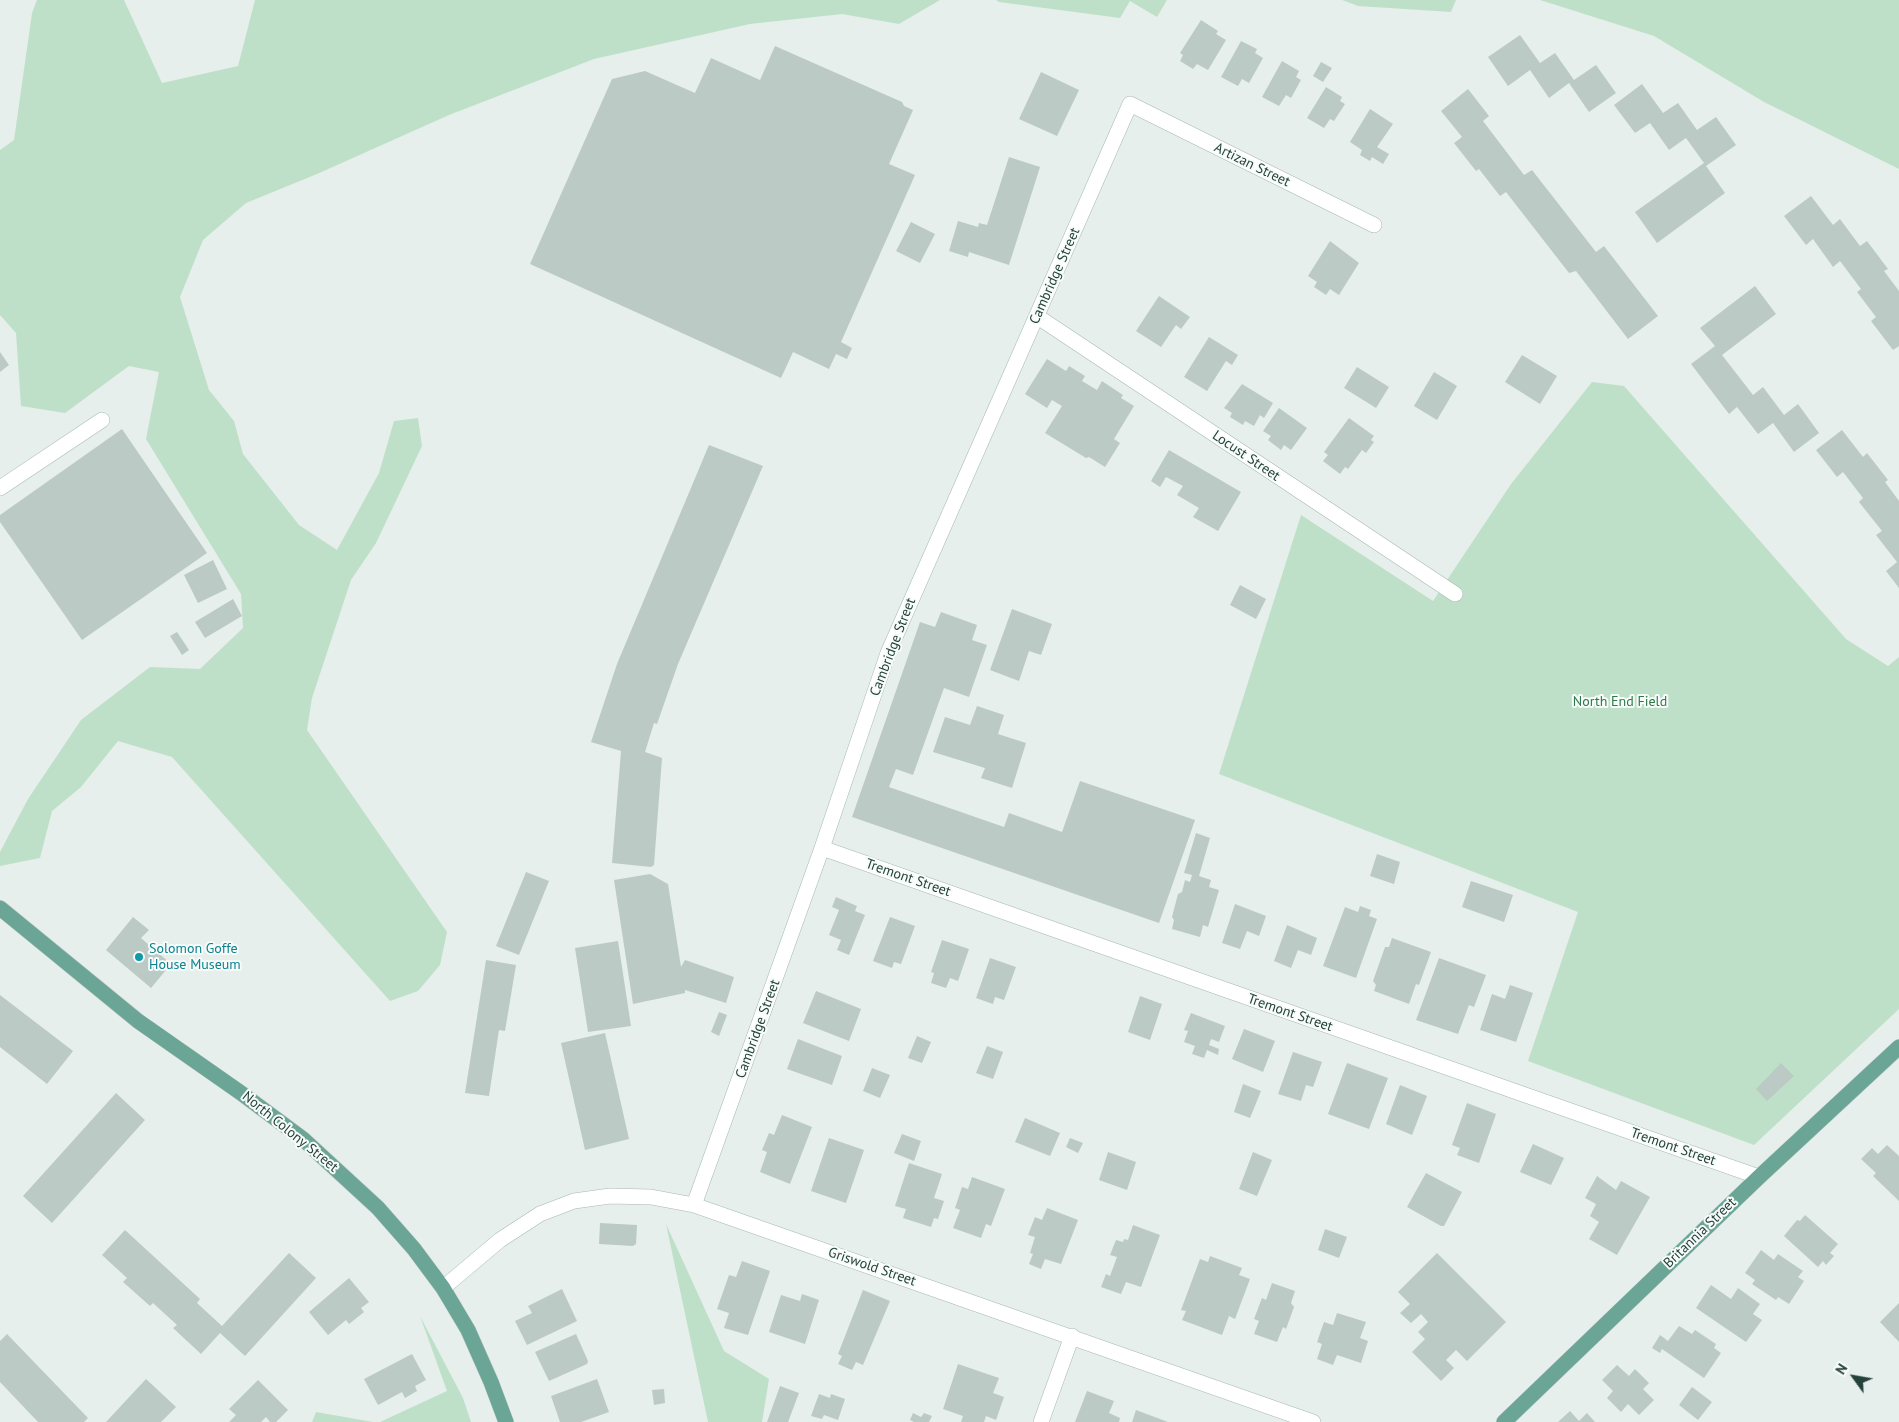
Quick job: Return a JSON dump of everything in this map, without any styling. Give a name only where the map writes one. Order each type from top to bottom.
[{"type":"main road","name":"North Colony Street","points":[[0,908],[138,1021],[303,1139],[378,1208],[414,1249],[443,1288],[468,1330],[506,1422]]},
{"type":"main road","name":"Britannia Street","points":[[1504,1422],[1758,1177],[1899,1047]]},
{"type":"street","name":"Artizan Street","points":[[1130,104],[1374,225]]},
{"type":"street","name":"Cambridge Street","points":[[694,1205],[822,848],[888,653],[921,575],[1038,317],[1130,104]]},
{"type":"street","name":"Locust Street","points":[[1038,317],[1455,594]]},
{"type":"street","points":[[0,488],[102,420]]},
{"type":"street","name":"Tremont Street","points":[[822,848],[1758,1177]]},
{"type":"street","name":"Griswold Street","points":[[443,1288],[500,1240],[540,1214],[574,1201],[610,1196],[651,1197],[694,1205],[1314,1422]]},
{"type":"street","points":[[1041,1422],[1072,1336]]},
{"type":"green space","points":[[37,0],[124,0],[162,83],[238,66],[255,0],[940,0],[899,24],[842,14],[750,24],[594,59],[449,115],[317,174],[246,203],[203,240],[180,297],[209,390],[234,421],[243,454],[299,525],[337,550],[379,473],[394,421],[418,418],[422,446],[376,543],[351,580],[312,698],[307,730],[447,932],[440,965],[418,991],[390,1001],[172,757],[118,741],[81,787],[52,811],[40,858],[0,866],[0,852],[28,799],[81,720],[150,667],[200,669],[243,628],[241,594],[146,439],[159,372],[129,366],[65,413],[21,406],[16,333],[0,315],[0,150],[14,140],[32,13]]},
{"type":"green space","points":[[996,0],[1167,0],[1157,17],[1130,1],[1120,18],[999,2]]},
{"type":"green space","points":[[1342,0],[1456,0],[1451,12],[1358,6]]},
{"type":"green space","points":[[1540,0],[1899,0],[1899,169],[1764,102],[1654,36]]},
{"type":"green space","name":"North End Field","points":[[1592,382],[1624,386],[1846,639],[1888,666],[1899,657],[1899,1009],[1754,1145],[1528,1061],[1578,912],[1219,774],[1301,515],[1433,601],[1511,484]]},
{"type":"green space","points":[[666,1224],[724,1351],[769,1379],[762,1422],[708,1422]]},
{"type":"green space","points":[[420,1316],[463,1398],[471,1422],[380,1422],[447,1391]]},
{"type":"green space","points":[[316,1412],[373,1422],[312,1422]]},
{"type":"building","points":[[1201,20],[1218,31],[1216,34],[1226,40],[1208,70],[1197,64],[1193,69],[1180,61],[1183,55],[1180,53]]},
{"type":"building","points":[[1520,35],[1540,63],[1555,53],[1574,80],[1596,65],[1616,93],[1589,112],[1569,83],[1549,98],[1530,70],[1508,86],[1488,57]]},
{"type":"building","points":[[1241,41],[1257,49],[1255,53],[1263,58],[1249,83],[1242,79],[1238,86],[1221,77]]},
{"type":"building","points":[[775,46],[902,102],[904,106],[913,110],[889,164],[915,175],[841,342],[852,348],[847,359],[836,354],[829,369],[793,352],[781,378],[530,264],[612,79],[645,71],[695,93],[711,58],[760,80]]},
{"type":"building","points":[[1282,61],[1299,71],[1296,77],[1301,80],[1291,98],[1286,95],[1279,106],[1262,97]]},
{"type":"building","points":[[1321,62],[1332,68],[1323,82],[1313,76]]},
{"type":"building","points":[[1041,72],[1079,90],[1057,136],[1019,119]]},
{"type":"building","points":[[1642,84],[1663,113],[1678,103],[1697,130],[1716,117],[1736,145],[1706,166],[1725,193],[1657,243],[1635,212],[1704,163],[1686,138],[1669,150],[1650,123],[1635,133],[1614,105]]},
{"type":"building","points":[[1326,87],[1342,97],[1340,101],[1345,104],[1334,121],[1330,119],[1324,128],[1307,118]]},
{"type":"building","points":[[1468,89],[1489,116],[1483,121],[1524,175],[1532,170],[1596,252],[1604,246],[1658,316],[1628,339],[1576,271],[1569,273],[1506,192],[1500,196],[1479,169],[1476,171],[1454,143],[1462,137],[1441,111]]},
{"type":"building","points":[[1370,109],[1393,124],[1377,147],[1389,154],[1383,164],[1372,157],[1370,161],[1360,155],[1362,150],[1350,142]]},
{"type":"building","points":[[1009,157],[1040,167],[1009,265],[969,252],[968,257],[949,251],[958,221],[978,227],[979,223],[987,225]]},
{"type":"building","points":[[1811,196],[1833,225],[1840,219],[1860,246],[1867,241],[1888,269],[1884,271],[1899,291],[1899,346],[1893,350],[1871,321],[1876,317],[1857,292],[1861,289],[1840,261],[1833,267],[1813,239],[1806,245],[1784,216]]},
{"type":"building","points":[[911,222],[935,234],[920,263],[896,251]]},
{"type":"building","points":[[1330,241],[1359,263],[1339,295],[1330,289],[1326,295],[1314,287],[1317,282],[1308,276]]},
{"type":"building","points":[[1755,286],[1776,314],[1722,355],[1753,395],[1763,387],[1784,415],[1798,404],[1819,433],[1794,452],[1773,423],[1758,434],[1737,407],[1729,414],[1691,364],[1715,346],[1700,328]]},
{"type":"building","points":[[1159,296],[1190,317],[1181,329],[1176,325],[1161,347],[1136,331]]},
{"type":"building","points":[[1209,337],[1238,355],[1232,365],[1226,361],[1207,391],[1184,377]]},
{"type":"building","points":[[0,352],[9,365],[0,372]]},
{"type":"building","points":[[1522,355],[1557,376],[1540,404],[1505,382]]},
{"type":"building","points":[[1047,359],[1066,371],[1069,366],[1085,376],[1082,381],[1097,390],[1102,381],[1123,395],[1121,398],[1134,406],[1114,439],[1120,443],[1105,467],[1089,457],[1086,458],[1045,433],[1062,406],[1052,400],[1047,408],[1025,394]]},
{"type":"building","points":[[1357,367],[1389,387],[1376,408],[1344,388]]},
{"type":"building","points":[[1434,372],[1457,386],[1437,420],[1414,406]]},
{"type":"building","points":[[1242,384],[1273,403],[1264,418],[1260,415],[1254,426],[1245,421],[1243,425],[1230,417],[1232,413],[1224,408]]},
{"type":"building","points":[[1279,408],[1307,428],[1291,450],[1284,445],[1281,450],[1268,440],[1271,436],[1263,431]]},
{"type":"building","points":[[1349,418],[1374,436],[1371,440],[1374,442],[1366,453],[1362,450],[1348,469],[1345,467],[1340,474],[1323,461],[1328,455],[1324,452]]},
{"type":"building","points":[[122,429],[207,553],[82,640],[0,522],[0,515]]},
{"type":"building","points":[[1842,430],[1863,457],[1867,453],[1888,480],[1885,482],[1899,501],[1899,588],[1886,571],[1897,562],[1876,535],[1882,531],[1859,502],[1863,498],[1843,472],[1837,477],[1816,450]]},
{"type":"building","points":[[709,445],[763,466],[678,664],[657,724],[654,723],[645,752],[662,758],[654,865],[651,867],[612,863],[621,751],[591,742],[617,664]]},
{"type":"building","points":[[1169,450],[1241,492],[1218,531],[1193,517],[1199,508],[1177,495],[1183,486],[1166,477],[1160,487],[1151,481]]},
{"type":"building","points":[[213,560],[227,589],[198,603],[184,575]]},
{"type":"building","points":[[1240,585],[1266,599],[1256,619],[1230,605]]},
{"type":"building","points":[[233,599],[242,616],[205,638],[195,622]]},
{"type":"building","points":[[1012,609],[1052,624],[1041,655],[1029,651],[1019,681],[990,670]]},
{"type":"building","points":[[941,612],[977,625],[972,640],[987,645],[969,697],[944,688],[913,775],[896,769],[889,787],[1004,827],[1009,813],[1062,832],[1080,781],[1195,820],[1159,923],[852,817],[920,622],[935,627]]},
{"type":"building","points":[[177,632],[189,650],[182,655],[170,636]]},
{"type":"building","points":[[977,706],[1004,715],[998,734],[1026,743],[1012,788],[981,778],[985,768],[933,752],[945,717],[970,725]]},
{"type":"building","points":[[1196,833],[1210,838],[1199,876],[1211,880],[1209,887],[1219,890],[1208,927],[1203,925],[1200,937],[1172,929],[1174,920],[1172,917],[1178,894],[1182,892],[1185,880],[1190,882],[1192,875],[1184,873]]},
{"type":"building","points":[[1377,854],[1400,862],[1394,884],[1370,876]]},
{"type":"building","points":[[526,872],[549,881],[519,955],[496,946]]},
{"type":"building","points":[[650,874],[668,884],[681,967],[685,960],[734,977],[726,1003],[685,990],[685,993],[633,1004],[614,880]]},
{"type":"building","points":[[1471,881],[1513,895],[1504,922],[1462,907]]},
{"type":"building","points":[[836,897],[857,906],[855,911],[865,915],[849,955],[837,950],[841,940],[829,935],[839,910],[832,907]]},
{"type":"building","points":[[1235,904],[1266,916],[1259,936],[1247,931],[1240,949],[1222,943]]},
{"type":"building","points":[[1360,906],[1371,910],[1369,916],[1377,919],[1356,978],[1323,966],[1345,907],[1358,912]]},
{"type":"building","name":"Solomon Goffe House Museum","points":[[133,917],[149,930],[141,938],[171,964],[151,988],[106,950]]},
{"type":"building","points":[[890,917],[915,926],[901,964],[894,962],[892,968],[873,961]]},
{"type":"building","points":[[1287,925],[1317,938],[1311,955],[1298,950],[1291,968],[1274,961]]},
{"type":"building","points":[[1392,938],[1431,952],[1419,985],[1416,984],[1409,1004],[1374,991],[1376,985],[1373,981],[1385,947],[1389,947]]},
{"type":"building","points":[[942,940],[969,949],[958,981],[950,978],[946,988],[931,983],[934,973],[931,972]]},
{"type":"building","points":[[618,941],[631,1026],[588,1032],[575,948]]},
{"type":"building","points":[[990,958],[1016,967],[1004,1000],[995,997],[993,1004],[976,998]]},
{"type":"building","points":[[1439,958],[1486,975],[1474,1007],[1469,1005],[1458,1034],[1416,1020]]},
{"type":"building","points":[[486,960],[516,965],[505,1031],[499,1030],[489,1096],[465,1093]]},
{"type":"building","points":[[1510,985],[1533,993],[1516,1042],[1480,1030],[1492,994],[1505,999]]},
{"type":"building","points":[[816,991],[861,1009],[849,1041],[803,1023]]},
{"type":"building","points":[[0,995],[73,1051],[47,1084],[0,1047]]},
{"type":"building","points":[[1140,996],[1162,1004],[1150,1040],[1128,1032]]},
{"type":"building","points":[[719,1012],[727,1015],[719,1036],[711,1032]]},
{"type":"building","points":[[1191,1013],[1225,1026],[1219,1042],[1211,1039],[1209,1045],[1219,1049],[1218,1055],[1207,1050],[1204,1058],[1192,1054],[1195,1046],[1184,1042],[1188,1031],[1184,1030]]},
{"type":"building","points":[[1244,1029],[1275,1041],[1263,1072],[1232,1059]]},
{"type":"building","points":[[605,1033],[629,1139],[585,1150],[561,1043]]},
{"type":"building","points":[[917,1036],[931,1042],[922,1063],[908,1058]]},
{"type":"building","points":[[798,1039],[842,1056],[832,1085],[787,1069]]},
{"type":"building","points":[[987,1046],[1003,1052],[993,1079],[976,1073]]},
{"type":"building","points":[[1293,1052],[1322,1062],[1313,1087],[1306,1085],[1301,1101],[1278,1094]]},
{"type":"building","points":[[1347,1063],[1388,1078],[1369,1129],[1328,1114]]},
{"type":"building","points":[[1781,1063],[1794,1076],[1767,1101],[1756,1089]]},
{"type":"building","points":[[872,1068],[890,1075],[880,1098],[863,1091]]},
{"type":"building","points":[[1243,1084],[1261,1091],[1250,1118],[1234,1112]]},
{"type":"building","points":[[1400,1085],[1427,1096],[1412,1135],[1386,1124]]},
{"type":"building","points":[[116,1093],[145,1120],[52,1223],[23,1196]]},
{"type":"building","points":[[1467,1103],[1496,1114],[1479,1163],[1457,1155],[1460,1148],[1452,1145]]},
{"type":"building","points":[[782,1115],[812,1127],[790,1184],[760,1172],[767,1152],[762,1150],[769,1133],[774,1135]]},
{"type":"building","points":[[1025,1118],[1060,1133],[1050,1156],[1015,1142]]},
{"type":"building","points":[[902,1134],[921,1141],[914,1161],[894,1153]]},
{"type":"building","points":[[829,1138],[864,1150],[846,1203],[811,1191]]},
{"type":"building","points":[[1070,1138],[1083,1143],[1078,1153],[1066,1147]]},
{"type":"building","points":[[1533,1144],[1564,1158],[1551,1185],[1520,1172]]},
{"type":"building","points":[[1887,1145],[1899,1156],[1899,1201],[1873,1176],[1876,1173],[1861,1159],[1872,1148],[1878,1154]]},
{"type":"building","points":[[1108,1152],[1136,1162],[1127,1190],[1099,1180]]},
{"type":"building","points":[[1253,1152],[1272,1160],[1257,1196],[1239,1189]]},
{"type":"building","points":[[909,1163],[942,1174],[934,1198],[944,1201],[938,1219],[934,1218],[931,1227],[903,1218],[906,1209],[895,1206]]},
{"type":"building","points":[[1426,1173],[1462,1192],[1444,1226],[1407,1207]]},
{"type":"building","points":[[1597,1176],[1616,1190],[1621,1181],[1650,1197],[1617,1255],[1589,1239],[1599,1222],[1590,1216],[1596,1204],[1585,1198]]},
{"type":"building","points":[[972,1177],[1005,1189],[991,1226],[986,1224],[981,1238],[953,1228],[960,1210],[955,1208],[962,1187],[968,1189]]},
{"type":"building","points":[[1047,1208],[1078,1220],[1061,1264],[1045,1259],[1041,1269],[1029,1264],[1033,1254],[1030,1253],[1035,1237],[1028,1235],[1035,1217],[1042,1220]]},
{"type":"building","points":[[1805,1215],[1838,1244],[1830,1253],[1834,1256],[1826,1265],[1823,1261],[1818,1267],[1784,1236],[1797,1220],[1800,1221]]},
{"type":"building","points":[[600,1223],[637,1225],[636,1244],[633,1246],[599,1244]]},
{"type":"building","points":[[1133,1225],[1160,1235],[1141,1287],[1126,1282],[1121,1294],[1101,1287],[1106,1274],[1110,1276],[1117,1257],[1110,1255],[1116,1240],[1123,1242],[1124,1239],[1128,1240]]},
{"type":"building","points":[[1325,1229],[1347,1237],[1339,1258],[1318,1250]]},
{"type":"building","points":[[125,1230],[200,1299],[197,1303],[222,1326],[289,1253],[316,1278],[245,1356],[220,1333],[201,1354],[173,1328],[177,1325],[153,1303],[150,1306],[123,1282],[127,1278],[102,1255]]},
{"type":"building","points":[[1761,1250],[1774,1260],[1778,1254],[1803,1271],[1798,1277],[1804,1281],[1789,1304],[1778,1297],[1776,1300],[1752,1284],[1755,1280],[1745,1273]]},
{"type":"building","points":[[1437,1253],[1506,1322],[1467,1361],[1456,1350],[1446,1360],[1454,1368],[1441,1381],[1412,1352],[1425,1339],[1418,1332],[1428,1322],[1421,1314],[1411,1323],[1400,1313],[1410,1304],[1398,1292]]},
{"type":"building","points":[[1210,1256],[1242,1268],[1239,1275],[1250,1279],[1235,1319],[1229,1316],[1222,1335],[1182,1320],[1186,1311],[1181,1310],[1200,1259],[1208,1262]]},
{"type":"building","points":[[742,1261],[770,1271],[748,1335],[724,1328],[729,1313],[717,1309],[729,1275],[736,1277]]},
{"type":"building","points":[[349,1278],[369,1302],[361,1308],[364,1312],[349,1324],[346,1320],[328,1335],[309,1312]]},
{"type":"building","points":[[1272,1283],[1295,1291],[1291,1303],[1294,1307],[1286,1329],[1283,1327],[1277,1342],[1254,1334],[1259,1321],[1254,1319],[1262,1298],[1266,1300]]},
{"type":"building","points":[[1711,1285],[1731,1299],[1738,1288],[1760,1304],[1753,1314],[1762,1320],[1746,1342],[1696,1308]]},
{"type":"building","points":[[562,1289],[577,1321],[527,1345],[515,1321],[532,1313],[528,1306]]},
{"type":"building","points":[[863,1290],[890,1301],[863,1365],[856,1362],[852,1370],[838,1364],[842,1356],[838,1354]]},
{"type":"building","points":[[802,1294],[819,1300],[805,1344],[769,1332],[781,1295],[800,1301]]},
{"type":"building","points":[[1899,1303],[1899,1342],[1880,1322]]},
{"type":"building","points":[[1337,1313],[1366,1322],[1360,1338],[1368,1341],[1361,1363],[1337,1355],[1333,1365],[1317,1359],[1322,1344],[1317,1342],[1324,1322],[1333,1325]]},
{"type":"building","points":[[1679,1326],[1692,1334],[1695,1330],[1716,1344],[1714,1348],[1721,1353],[1704,1378],[1662,1349],[1660,1353],[1652,1348],[1660,1335],[1668,1341]]},
{"type":"building","points":[[7,1334],[88,1418],[84,1422],[38,1422],[0,1382],[0,1341]]},
{"type":"building","points":[[576,1334],[588,1361],[587,1364],[549,1381],[535,1352]]},
{"type":"building","points":[[412,1354],[426,1380],[415,1386],[417,1391],[405,1398],[402,1392],[378,1405],[364,1379]]},
{"type":"building","points":[[958,1364],[999,1378],[993,1393],[1004,1397],[996,1420],[986,1416],[984,1422],[961,1422],[963,1416],[943,1409]]},
{"type":"building","points":[[1617,1365],[1629,1376],[1635,1369],[1649,1383],[1643,1389],[1654,1400],[1639,1415],[1628,1404],[1621,1412],[1607,1398],[1613,1391],[1602,1380]]},
{"type":"building","points":[[146,1379],[176,1407],[161,1422],[106,1422]]},
{"type":"building","points":[[597,1379],[609,1412],[581,1422],[560,1422],[551,1396]]},
{"type":"building","points":[[258,1380],[288,1410],[276,1422],[270,1422],[266,1417],[261,1422],[229,1422],[236,1415],[229,1409]]},
{"type":"building","points":[[780,1386],[799,1393],[788,1422],[767,1422]]},
{"type":"building","points":[[1692,1387],[1712,1402],[1698,1420],[1679,1405]]},
{"type":"building","points":[[664,1389],[665,1403],[654,1405],[652,1390]]},
{"type":"building","points":[[1087,1391],[1114,1401],[1109,1413],[1120,1418],[1119,1422],[1075,1422]]},
{"type":"building","points":[[819,1394],[830,1398],[831,1394],[845,1399],[838,1420],[824,1415],[822,1419],[811,1416]]},
{"type":"building","points":[[1136,1410],[1168,1422],[1132,1422]]},
{"type":"building","points":[[1570,1411],[1579,1421],[1587,1413],[1595,1422],[1558,1422]]},
{"type":"building","points":[[913,1413],[921,1417],[924,1413],[932,1416],[929,1422],[914,1422],[910,1420]]},
{"type":"place","name":"Solomon Goffe House Museum","points":[[139,957]]}]
